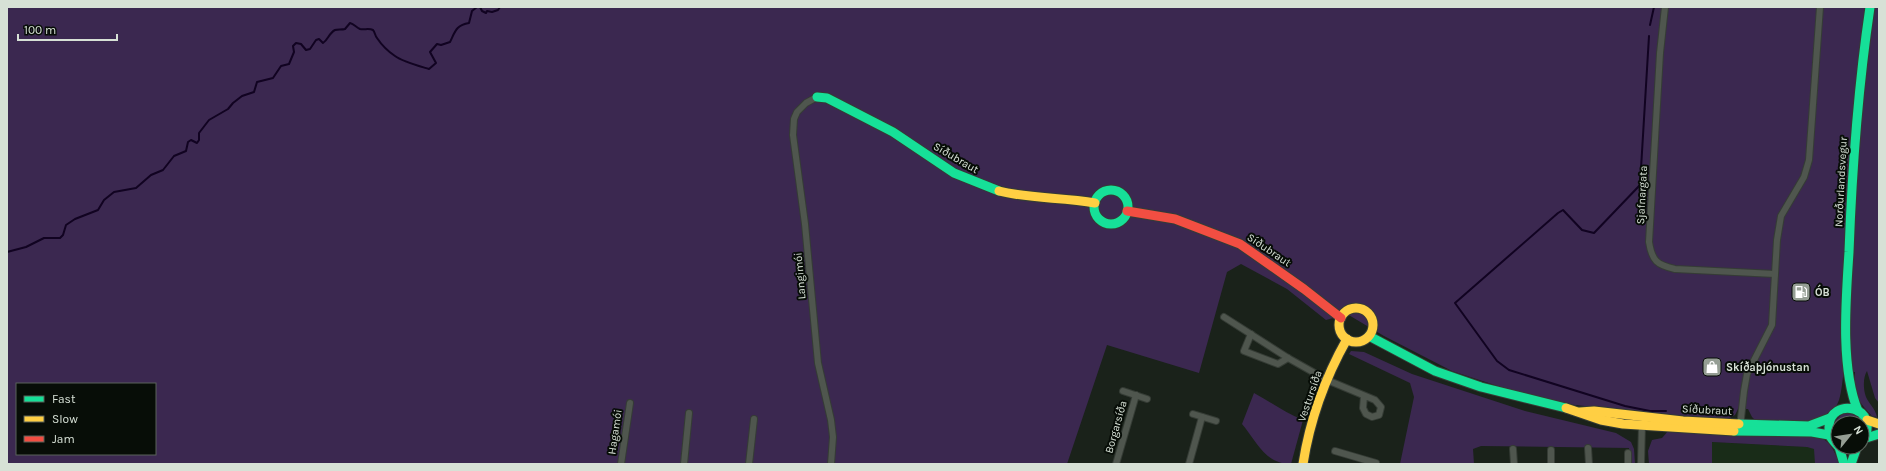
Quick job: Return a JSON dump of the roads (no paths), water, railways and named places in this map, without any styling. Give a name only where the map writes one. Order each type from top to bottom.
[{"type":"main road","name":"Norðurlandsvegur","points":[[1862,415],[1858,410],[1853,398],[1848,360],[1846,291],[1860,74],[1870,7]]},
{"type":"main road","points":[[1842,231],[1850,116],[1853,96],[1860,74]]},
{"type":"main road","name":"Síðubraut","points":[[817,97],[827,98],[853,110],[893,132],[954,173],[994,190],[1014,195],[1073,199],[1095,203]]},
{"type":"main road","points":[[1116,191],[1125,197],[1128,203],[1127,211],[1120,221],[1115,223],[1107,223],[1097,216],[1095,211],[1095,203],[1099,195],[1104,192],[1116,191]]},
{"type":"main road","name":"Síðubraut","points":[[1127,211],[1175,219],[1240,244],[1304,289],[1341,318]]},
{"type":"main road","points":[[1353,309],[1367,312],[1373,326],[1369,336],[1358,342],[1347,339],[1340,331],[1341,318],[1344,314],[1353,309]]},
{"type":"main road","name":"Síðubraut","points":[[1369,336],[1392,349],[1448,376],[1481,387],[1580,412],[1592,418],[1642,427],[1809,426],[1830,418]]},
{"type":"main road","name":"Vestursíða","points":[[1303,464],[1309,437],[1327,380],[1347,339]]},
{"type":"main road","name":"Norðurlandsvegur","points":[[1833,415],[1838,410],[1844,395],[1848,360]]},
{"type":"main road","points":[[1838,410],[1848,408],[1858,410]]},
{"type":"main road","name":"Síðubraut","points":[[1580,412],[1594,411],[1740,427],[1812,432],[1829,435]]},
{"type":"main road","points":[[1829,435],[1828,426],[1830,418]]},
{"type":"street","name":"Sjafnargata","points":[[1665,7],[1660,61],[1649,242],[1650,250],[1654,259],[1660,265],[1675,269],[1775,274]]},
{"type":"street","points":[[1740,427],[1744,391],[1748,374],[1772,325],[1780,216],[1804,177],[1811,151],[1820,7]]},
{"type":"street","name":"Langimói","points":[[817,97],[806,103],[797,112],[794,119],[793,135],[805,224],[818,363],[832,426],[833,437],[831,464]]},
{"type":"street","points":[[1224,317],[1288,358],[1327,380],[1364,396]]},
{"type":"street","points":[[1251,334],[1244,351],[1278,364],[1288,358]]},
{"type":"street","name":"Borgarsíða","points":[[1123,391],[1147,399]]},
{"type":"street","name":"Borgarsíða","points":[[1116,464],[1136,395]]},
{"type":"street","name":"Hagamói","points":[[621,464],[630,403]]},
{"type":"street","points":[[684,464],[689,413]]},
{"type":"street","points":[[1193,414],[1216,421]]},
{"type":"street","points":[[1189,464],[1202,417]]},
{"type":"street","points":[[1641,464],[1643,417]]},
{"type":"street","points":[[749,464],[754,419]]},
{"type":"street","points":[[1588,448],[1589,464]]},
{"type":"street","points":[[1513,449],[1514,464]]},
{"type":"street","points":[[1551,450],[1551,464]]},
{"type":"street","points":[[1335,452],[1358,461],[1376,464]]},
{"type":"street","points":[[1628,453],[1628,464]]},
{"type":"waterway","points":[[7,252],[26,247],[44,238],[60,238],[63,235],[66,225],[75,219],[98,210],[104,200],[114,192],[136,188],[151,175],[163,170],[174,156],[186,151],[188,142],[191,140],[197,143],[199,140],[199,133],[209,120],[228,109],[242,96],[254,92],[257,82],[273,78],[281,66],[289,64],[294,52],[293,46],[296,43],[301,44],[306,50],[310,49],[316,40],[319,39],[323,43],[333,31],[345,29],[350,23],[360,29],[373,30],[376,37],[383,45],[398,58],[411,64],[429,69],[436,63],[430,52],[437,44],[441,45],[450,42],[459,27],[469,23],[472,11],[477,7]]},
{"type":"waterway","points":[[480,7],[482,11],[486,13],[487,11],[492,12],[498,10],[500,7]]},
{"type":"waterway","points":[[1650,25],[1654,7]]},
{"type":"waterway","points":[[1649,36],[1640,185],[1594,233],[1582,230],[1563,210],[1558,213],[1455,303],[1497,361],[1509,370],[1625,406],[1650,411],[1666,411]]},
{"type":"place","name":"ÓB","points":[[1801,292]]},
{"type":"place","name":"Skíðaþjónustan","points":[[1712,367]]}]
